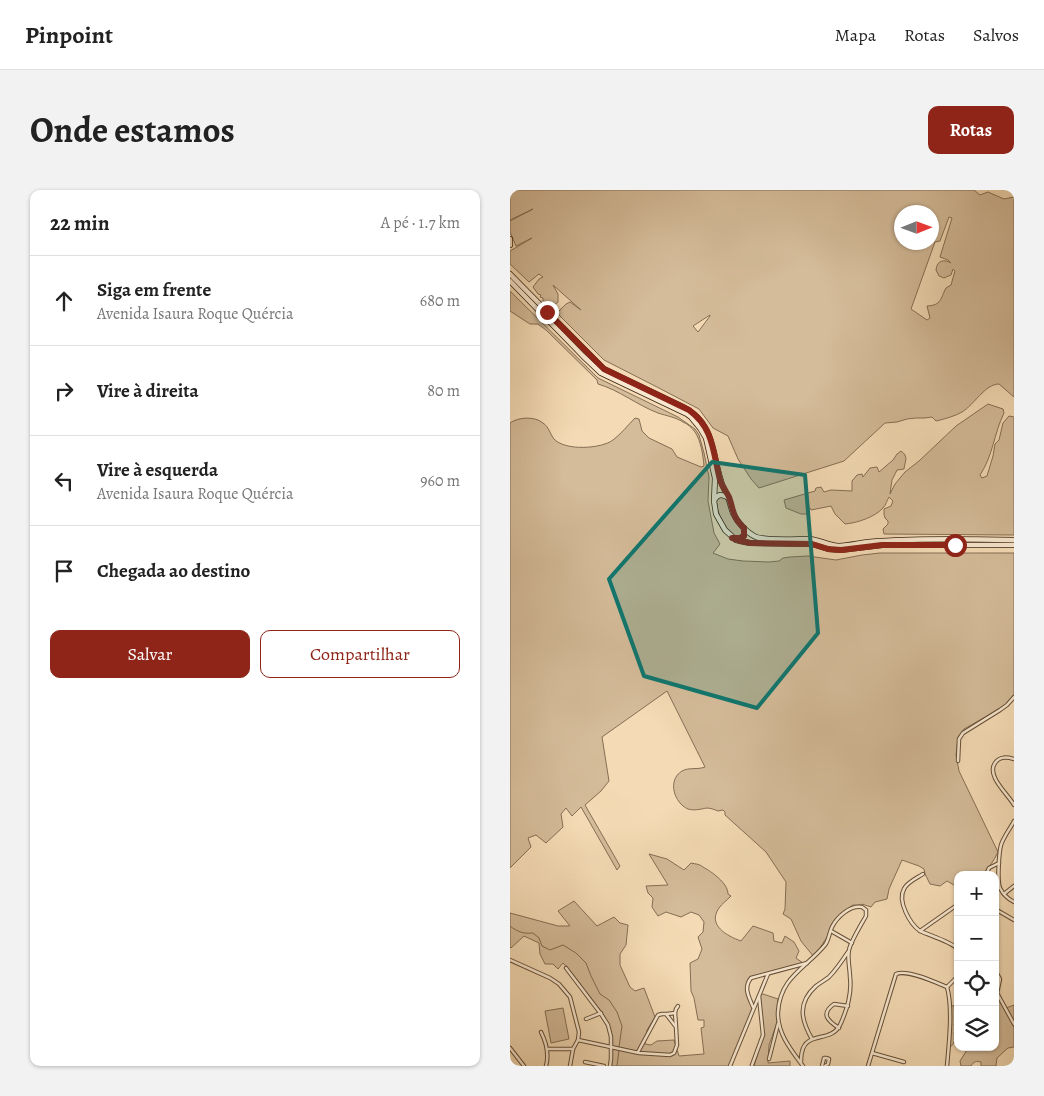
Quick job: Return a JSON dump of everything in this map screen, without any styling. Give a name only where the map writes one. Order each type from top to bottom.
[{"type":"main road","points":[[510,239],[510,245]]},
{"type":"main road","points":[[510,274],[604,369],[696,415],[702,422],[711,440],[720,480],[729,498],[733,514],[736,520],[753,535],[762,538],[813,540],[834,546],[881,541],[1014,540]]},
{"type":"main road","points":[[510,281],[601,373],[672,407],[691,418],[700,428],[706,438],[715,478],[714,501],[716,514],[732,538],[750,543],[812,544],[828,549],[841,550],[882,545],[1014,545]]},
{"type":"main road","points":[[714,501],[718,495],[729,498]]},
{"type":"main road","points":[[732,538],[742,538],[745,534],[744,528]]},
{"type":"street","points":[[958,761],[959,740],[963,733],[1000,710],[1014,697]]},
{"type":"street","points":[[1014,759],[1001,758],[996,762],[992,770],[994,777],[1014,805]]},
{"type":"street","points":[[1014,821],[1002,843],[999,863],[999,885],[1004,894],[1014,902]]},
{"type":"street","points":[[988,871],[989,868],[999,863]]},
{"type":"street","points":[[923,874],[903,890],[905,912],[920,932],[954,946]]},
{"type":"street","points":[[1004,894],[1014,886]]},
{"type":"street","points":[[769,1059],[778,1023],[778,1010],[782,992],[792,976],[826,943],[838,918],[854,907],[862,907],[866,910],[866,913],[848,951],[835,970],[810,992],[804,1001],[803,1021],[812,1039]]},
{"type":"street","points":[[920,932],[954,907]]},
{"type":"street","points":[[999,911],[1014,920]]},
{"type":"street","points":[[831,931],[852,943]]},
{"type":"street","points":[[802,1065],[804,1046],[812,1039],[829,1036],[839,1028],[848,1006],[851,982],[848,951]]},
{"type":"street","points":[[510,960],[550,978],[559,984],[570,997],[579,1032],[570,1066]]},
{"type":"street","points":[[753,1009],[746,988],[751,978],[808,962]]},
{"type":"street","points":[[794,967],[797,972]]},
{"type":"street","points":[[566,968],[608,1025],[611,1037],[610,1066]]},
{"type":"street","points":[[868,1066],[896,974],[902,972],[918,976],[947,987]]},
{"type":"street","points":[[730,1066],[768,974]]},
{"type":"street","points":[[947,987],[954,980]]},
{"type":"street","points":[[947,987],[950,1032],[947,1066]]},
{"type":"street","points":[[999,997],[1014,1024]]},
{"type":"street","points":[[750,1002],[757,1003]]},
{"type":"street","points":[[752,1065],[763,1035],[757,1003]]},
{"type":"street","points":[[839,1028],[828,1020],[827,1011],[834,1004],[848,1006]]},
{"type":"street","points":[[578,1040],[638,1052],[670,1055],[674,1053],[677,1045],[675,1013],[678,1006]]},
{"type":"street","points":[[586,1019],[601,1013]]},
{"type":"street","points":[[638,1052],[658,1015],[675,1013]]},
{"type":"street","points":[[666,1014],[676,1028]]},
{"type":"street","points":[[778,1023],[785,1040],[802,1065]]},
{"type":"street","points":[[776,1030],[781,1030]]},
{"type":"street","points":[[541,1032],[547,1049],[548,1060],[546,1066]]},
{"type":"street","points":[[510,1048],[524,1066]]},
{"type":"street","points":[[547,1049],[573,1049]]},
{"type":"street","points":[[796,1055],[802,1052]]},
{"type":"street","points":[[872,1053],[904,1062]]},
{"type":"street","points":[[585,1062],[604,1066]]},
{"type":"highlighted area","points":[[712,462],[805,475],[818,633],[757,708],[644,676],[609,579]]},
{"type":"shaded area","points":[[510,190],[974,190],[980,195],[988,192],[1004,199],[1014,197],[1014,397],[999,384],[994,385],[984,391],[966,409],[950,417],[936,421],[932,417],[885,423],[844,461],[759,488],[738,459],[728,436],[713,428],[699,409],[604,360],[558,312],[570,302],[581,310],[553,285],[558,294],[558,302],[553,306],[543,301],[543,298],[540,297],[541,295],[533,287],[543,277],[539,274],[529,282],[510,264],[510,251],[532,238],[516,246],[510,232],[510,221],[533,209],[510,220]],"holes":[[[894,205],[939,205],[939,241],[949,217],[952,218],[940,257],[951,263],[941,261],[936,270],[939,276],[944,278],[951,275],[953,269],[955,271],[951,285],[946,288],[940,301],[927,306],[930,318],[927,320],[911,309],[932,250],[894,250]],[[710,316],[698,332],[693,326]]]},
{"type":"shaded area","points":[[510,291],[598,378],[678,417],[695,429],[699,435],[704,453],[709,477],[708,501],[714,533],[720,544],[713,553],[728,559],[769,562],[779,561],[783,558],[808,556],[836,560],[880,553],[1014,553],[1014,695],[1008,703],[964,729],[958,737],[956,755],[959,771],[998,852],[987,871],[954,871],[954,885],[947,881],[940,886],[930,884],[924,869],[902,860],[889,889],[887,899],[875,902],[871,907],[862,904],[853,905],[840,914],[814,957],[801,941],[791,919],[783,914],[785,909],[786,882],[766,852],[725,815],[723,810],[718,811],[707,808],[688,809],[676,797],[674,785],[677,775],[685,770],[705,767],[667,691],[602,737],[609,781],[585,805],[620,866],[617,870],[581,807],[572,816],[566,808],[561,814],[563,827],[546,843],[536,835],[528,838],[531,847],[510,868],[510,423],[522,419],[536,419],[545,425],[559,443],[574,447],[592,447],[613,440],[635,418],[639,419],[642,431],[649,438],[672,449],[677,457],[701,467],[704,466],[699,440],[690,426],[677,419],[650,410],[598,384],[597,380],[546,330],[538,324],[530,324],[510,311]]},
{"type":"shaded area","points":[[988,404],[1003,409],[1004,413],[988,460],[980,475],[982,478],[987,476],[995,444],[999,440],[1003,423],[1009,416],[1014,417],[1014,535],[884,534],[883,529],[888,524],[888,521],[885,518],[884,509],[891,506],[893,501],[889,497],[884,507],[871,517],[845,524],[835,514],[831,506],[811,510],[808,508],[807,514],[801,514],[786,508],[784,500],[815,491],[816,488],[821,487],[824,492],[831,490],[852,491],[852,481],[857,475],[862,474],[863,477],[870,468],[877,467],[879,472],[901,451],[906,457],[904,469],[897,470],[892,480],[890,494],[895,484],[905,472],[956,426]]},
{"type":"shaded area","points":[[720,495],[726,499],[732,515],[743,528],[743,536],[735,536],[724,524],[719,515],[716,499]]},
{"type":"shaded area","points":[[649,854],[667,859],[684,870],[691,863],[699,865],[719,878],[731,896],[719,908],[715,920],[720,929],[725,933],[741,941],[753,926],[773,933],[774,941],[782,943],[785,936],[794,942],[799,951],[796,958],[803,963],[751,979],[747,985],[753,1009],[730,1066],[611,1066],[612,1038],[608,1024],[598,1006],[570,971],[563,963],[558,969],[553,964],[545,964],[540,954],[539,943],[524,936],[510,947],[510,913],[558,926],[570,926],[558,911],[574,901],[597,926],[614,917],[620,923],[628,925],[626,945],[620,954],[620,965],[630,987],[635,991],[644,988],[655,1017],[647,1030],[645,1044],[651,1045],[657,1041],[674,1040],[679,1056],[704,1054],[701,1028],[704,1027],[704,1020],[698,1020],[691,991],[690,963],[698,959],[702,949],[698,937],[703,932],[704,922],[699,915],[691,912],[681,917],[666,912],[658,916],[652,907],[653,898],[648,893],[646,886],[668,885]]},
{"type":"shaded area","points":[[763,994],[778,999],[777,1023],[769,1045],[768,1063],[790,1061],[790,1066],[754,1066],[764,1035],[759,995]]},
{"type":"shaded area","points":[[999,998],[1006,1008],[1014,1005],[1014,1047],[1008,1048],[997,1058],[996,1066],[981,1066],[981,1062],[974,1062],[971,1066],[961,1066],[960,1061],[966,1051],[999,1051]]},
{"type":"shaded area","points":[[950,1005],[954,1006],[954,1041],[953,1045],[949,1048]]},
{"type":"shaded area","points":[[563,1008],[569,1039],[551,1043],[545,1011]]},
{"type":"waterway","points":[[510,926],[521,932],[533,933],[539,938],[542,946],[550,950],[563,945],[576,953],[586,963],[600,994],[609,1000],[617,1012],[622,1026],[619,1047]]},
{"type":"waterway","points":[[617,1066],[619,1050]]},
{"type":"route","points":[[547,312],[604,369],[689,410],[702,422],[711,440],[720,480],[729,498],[733,514],[745,531],[742,538],[732,538],[750,543],[812,544],[834,550],[882,545],[955,545]]}]
